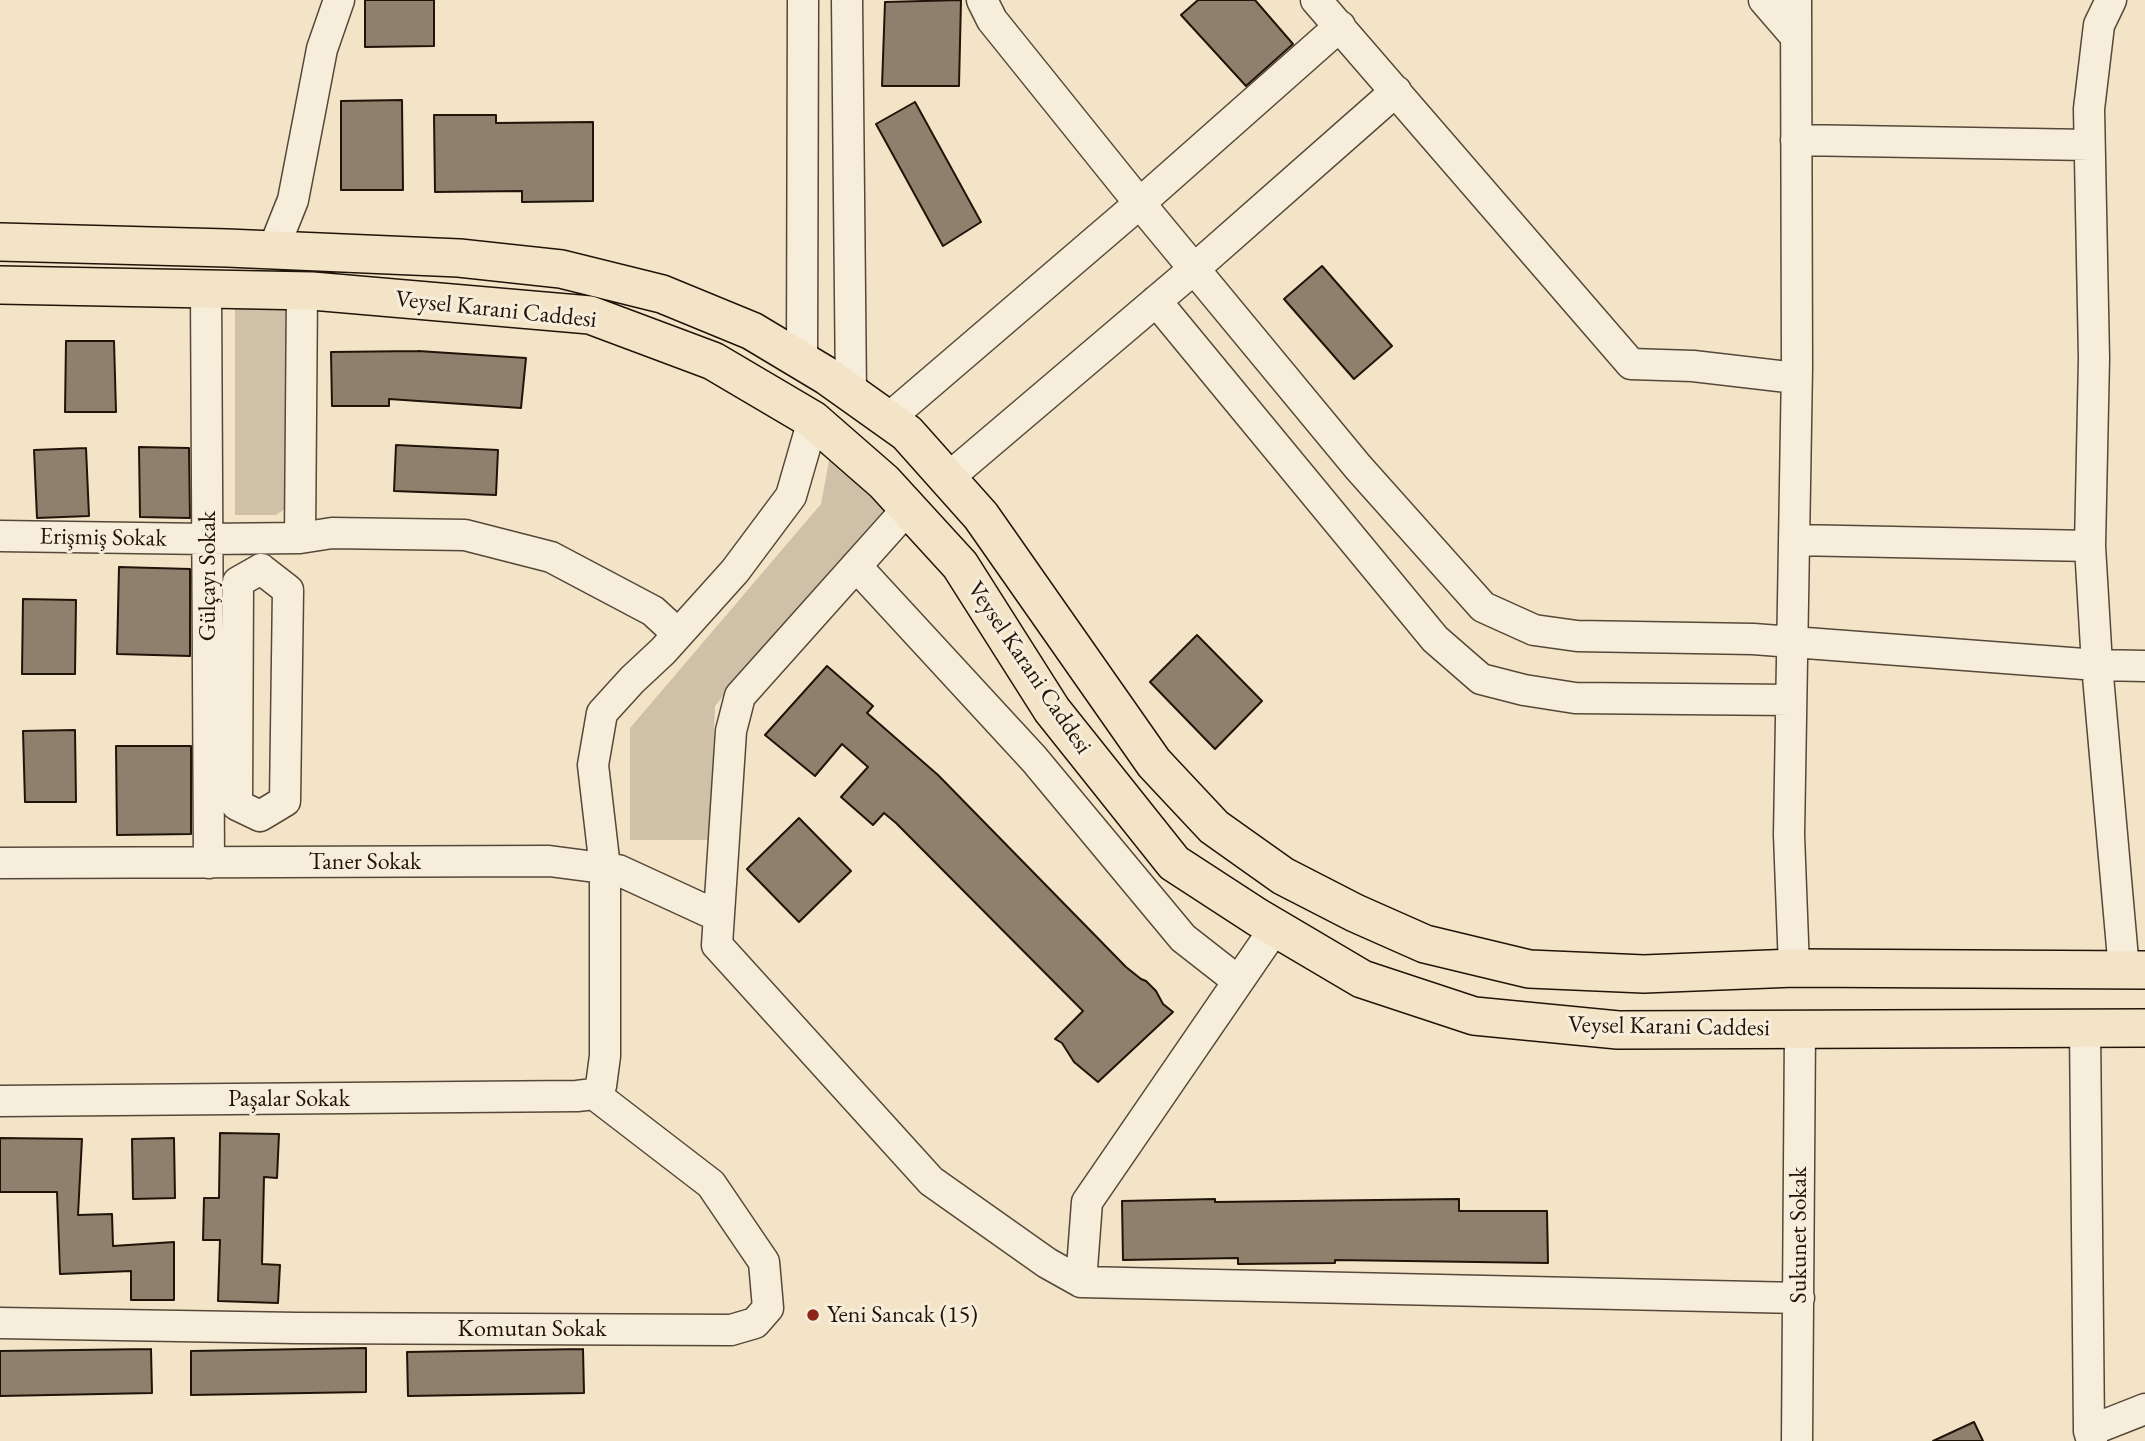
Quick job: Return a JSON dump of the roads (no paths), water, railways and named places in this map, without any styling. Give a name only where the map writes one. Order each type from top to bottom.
[{"type":"main road","name":"Veysel Karani Caddesi","points":[[0,242],[459,258],[561,269],[663,294],[752,331],[850,392],[907,433],[981,516],[1154,763],[1214,827],[1283,876],[1355,913],[1425,944],[1529,969],[1644,974],[1794,968],[2135,970]]},
{"type":"main road","name":"Veysel Karani Caddesi","points":[[0,285],[302,291],[590,315],[713,361],[813,420],[884,482],[908,508],[960,565],[1052,710],[1174,863],[1275,928],[1362,979],[1474,1016],[1618,1030],[2145,1028]]},
{"type":"street","points":[[273,250],[293,200],[322,48],[339,0]]},
{"type":"street","points":[[802,361],[803,0]]},
{"type":"street","points":[[847,0],[850,392]]},
{"type":"street","points":[[982,0],[992,20],[1194,269],[1358,467],[1483,607],[1534,630],[1577,636],[1792,641],[2145,667]]},
{"type":"street","points":[[1317,0],[1631,364],[1693,366],[1796,379]]},
{"type":"street","points":[[1764,0],[1796,37]]},
{"type":"street","points":[[1794,968],[1789,835],[1796,379],[1796,0]]},
{"type":"street","points":[[2111,0],[2099,25],[2089,109],[2094,358],[2090,546],[2097,665],[2135,970]]},
{"type":"street","points":[[888,419],[1140,203],[1340,26]]},
{"type":"street","points":[[948,478],[1194,269],[1396,92]]},
{"type":"street","points":[[1796,140],[2090,145]]},
{"type":"street","name":"Gülçayı Sokak","points":[[206,289],[209,863]]},
{"type":"street","points":[[300,538],[302,291]]},
{"type":"street","points":[[1156,301],[1435,639],[1481,679],[1524,690],[1575,698],[1791,700]]},
{"type":"street","points":[[586,1095],[601,1086],[605,1056],[605,868],[593,765],[602,713],[735,571],[790,496],[813,420]]},
{"type":"street","points":[[908,508],[740,696],[731,731],[717,945],[931,1181],[1047,1263],[1081,1282],[1799,1298]]},
{"type":"street","name":"Erişmiş Sokak","points":[[0,536],[262,539],[300,538],[332,533],[465,535],[551,557],[653,611],[678,634]]},
{"type":"street","points":[[261,569],[262,539]]},
{"type":"street","points":[[1794,540],[2090,546]]},
{"type":"street","points":[[856,566],[1034,759],[1183,938],[1238,981]]},
{"type":"street","points":[[260,816],[237,805],[237,792],[238,582],[261,569]]},
{"type":"street","points":[[260,816],[285,801],[288,590],[261,569]]},
{"type":"street","points":[[259,863],[260,816]]},
{"type":"street","name":"Taner Sokak","points":[[0,863],[549,861],[618,870],[718,916]]},
{"type":"street","points":[[1081,1282],[1087,1202],[1275,928]]},
{"type":"street","points":[[2085,1028],[2091,1436],[2145,1409]]},
{"type":"street","name":"Sukunet Sokak","points":[[1797,1441],[1800,1029]]},
{"type":"street","name":"Paşalar Sokak","points":[[0,1101],[586,1095]]},
{"type":"street","name":"Komutan Sokak","points":[[0,1323],[297,1328],[731,1330],[755,1322],[768,1308],[764,1262],[710,1184],[586,1095]]},
{"type":"place","name":"Yeni Sancak (15)","points":[[813,1315]]}]
